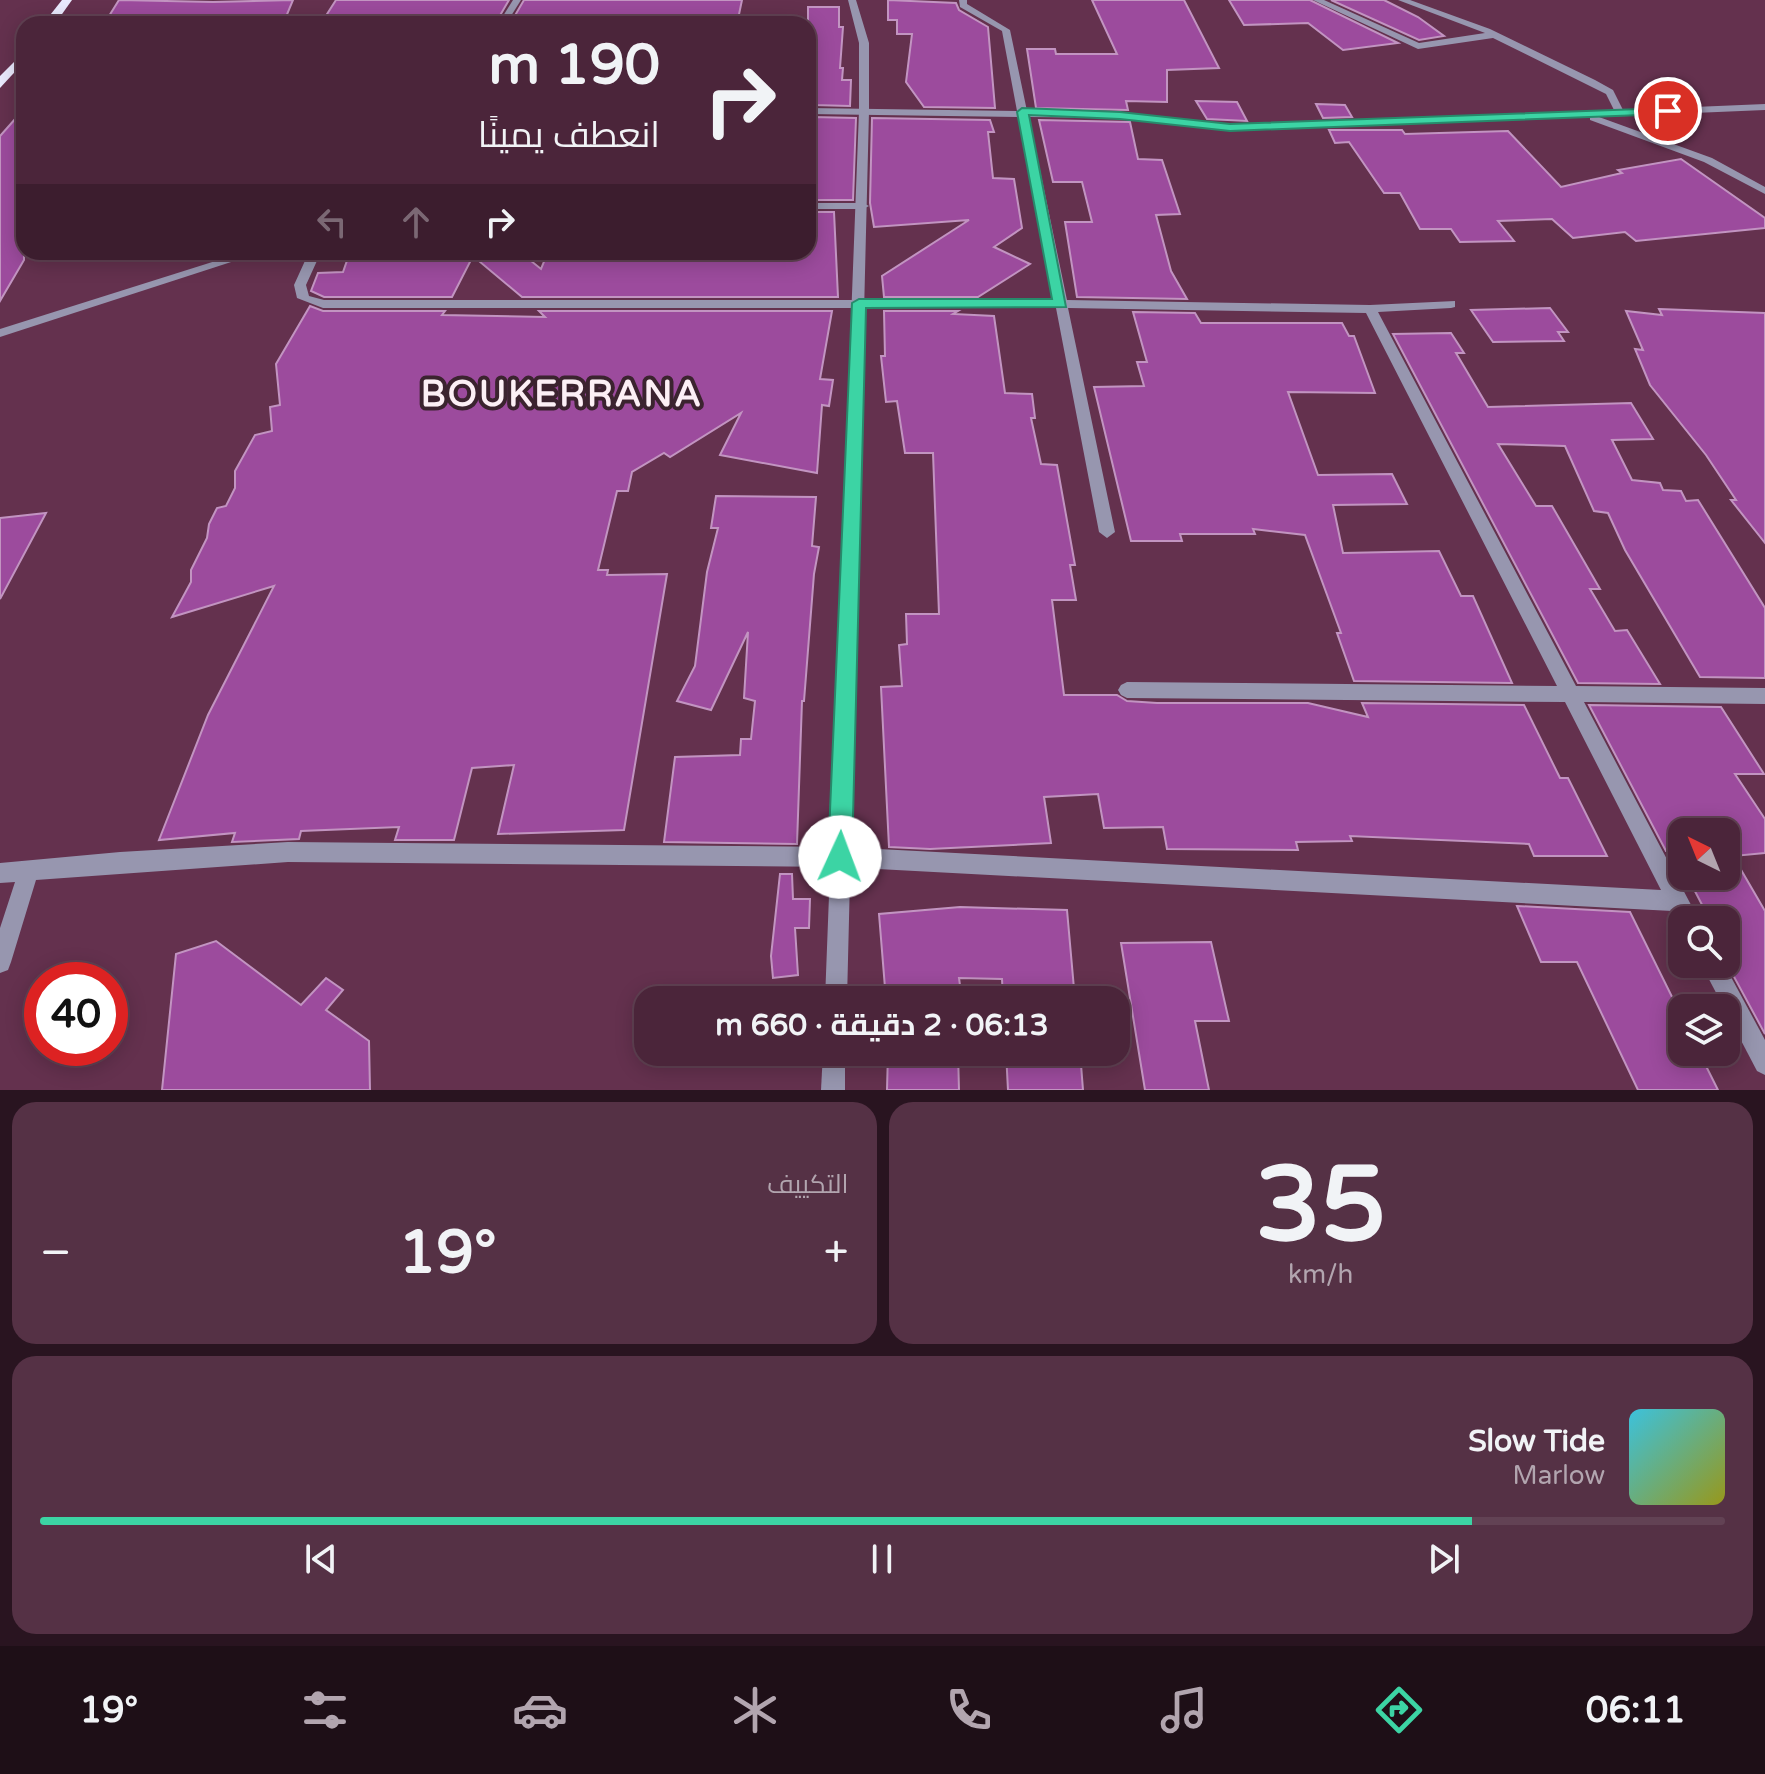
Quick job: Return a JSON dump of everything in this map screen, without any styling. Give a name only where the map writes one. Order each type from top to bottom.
[{"type":"main road","points":[[0,84],[16,65]]},
{"type":"street","points":[[836,986],[863,206],[864,43],[852,0]]},
{"type":"street","points":[[963,0],[963,5],[1006,30],[1107,532]]},
{"type":"street","points":[[1317,0],[1418,46],[1494,34]]},
{"type":"street","points":[[1402,0],[1494,34],[1610,92],[1620,113]]},
{"type":"street","points":[[816,111],[1120,115],[1230,128],[1765,107]]},
{"type":"street","points":[[1585,115],[1708,160],[1765,191]]},
{"type":"street","points":[[816,206],[863,206]]},
{"type":"street","points":[[0,333],[231,260]]},
{"type":"street","points":[[311,260],[300,285],[303,298],[323,304],[859,303],[1370,309],[1451,304]]},
{"type":"street","points":[[1370,309],[1680,906]]},
{"type":"street","points":[[1127,690],[1765,696]]},
{"type":"street","points":[[0,873],[288,852],[840,857],[1668,910]]},
{"type":"street","points":[[0,962],[29,870]]},
{"type":"street","points":[[1719,978],[1765,1063]]},
{"type":"street","points":[[833,1090],[834,1066]]},
{"type":"building","points":[[119,0],[293,0],[286,16],[109,16]]},
{"type":"building","points":[[336,0],[509,0],[500,16],[326,16]]},
{"type":"building","points":[[524,0],[742,0],[739,16],[515,16]]},
{"type":"building","points":[[888,0],[956,3],[959,10],[988,27],[995,108],[924,107],[906,82],[912,34],[897,34],[897,20],[888,20]]},
{"type":"building","points":[[1092,0],[1184,0],[1219,68],[1167,70],[1167,102],[1126,101],[1128,110],[1036,108],[1027,49],[1055,49],[1056,54],[1117,54]]},
{"type":"building","points":[[1229,0],[1310,0],[1398,43],[1343,50],[1308,23],[1244,25]]},
{"type":"building","points":[[1331,0],[1384,0],[1418,17],[1444,36],[1419,40]]},
{"type":"building","points":[[808,7],[839,7],[839,27],[843,27],[840,68],[843,68],[842,80],[851,80],[850,106],[816,105],[816,16],[808,16]]},
{"type":"building","points":[[1196,101],[1237,102],[1247,121],[1207,119]]},
{"type":"building","points":[[1316,104],[1345,105],[1352,117],[1323,118]]},
{"type":"building","points":[[816,117],[856,118],[853,200],[816,200]]},
{"type":"building","points":[[16,118],[16,260],[24,260],[0,301],[0,136]]},
{"type":"building","points":[[872,118],[990,120],[994,132],[988,132],[993,178],[1014,179],[1022,228],[994,247],[1030,264],[978,297],[884,297],[882,276],[969,220],[874,227],[870,203]]},
{"type":"building","points":[[1039,120],[1130,122],[1138,159],[1162,160],[1180,214],[1156,215],[1171,271],[1187,299],[1077,297],[1065,222],[1092,222],[1082,182],[1053,182]]},
{"type":"building","points":[[1329,130],[1402,130],[1405,134],[1508,131],[1561,187],[1622,173],[1618,170],[1681,159],[1765,218],[1765,228],[1636,241],[1625,232],[1573,238],[1552,219],[1498,221],[1514,241],[1460,242],[1451,229],[1420,229],[1400,193],[1384,193],[1349,142],[1335,143]]},
{"type":"building","points":[[816,212],[834,212],[838,297],[522,297],[478,260],[530,260],[541,269],[545,260],[816,260]]},
{"type":"building","points":[[347,260],[471,260],[452,297],[324,297],[311,291],[318,273],[343,272]]},
{"type":"building","points":[[310,306],[323,311],[445,311],[442,315],[545,317],[539,311],[832,311],[820,379],[833,380],[829,406],[822,405],[817,473],[720,455],[741,413],[670,457],[664,453],[632,472],[628,491],[617,491],[598,570],[608,570],[607,575],[667,574],[624,830],[498,834],[514,765],[472,768],[454,840],[395,840],[399,827],[301,831],[299,839],[232,842],[235,833],[159,840],[208,715],[274,586],[172,617],[191,582],[191,570],[207,538],[209,524],[217,508],[226,506],[235,488],[235,471],[255,435],[272,431],[270,407],[280,405],[276,364]]},
{"type":"building","points":[[1550,308],[1568,332],[1558,332],[1564,341],[1493,342],[1471,310]]},
{"type":"building","points":[[1659,309],[1765,313],[1765,543],[1731,500],[1736,500],[1706,455],[1650,385],[1635,349],[1643,350],[1626,311],[1662,315]]},
{"type":"building","points":[[884,311],[958,311],[953,314],[994,316],[1005,393],[1032,394],[1035,418],[1031,418],[1041,464],[1057,465],[1075,565],[1070,565],[1076,600],[1052,600],[1064,695],[1117,695],[1127,701],[1157,703],[1308,703],[1368,717],[1362,703],[1524,705],[1560,778],[1568,778],[1607,856],[1534,856],[1529,844],[1350,836],[1352,841],[1296,842],[1298,850],[1167,849],[1163,827],[1104,828],[1098,794],[1044,797],[1051,843],[930,849],[889,847],[881,687],[902,686],[899,645],[907,644],[906,614],[939,614],[933,453],[905,453],[897,401],[886,402],[881,356],[885,356]]},
{"type":"building","points":[[1133,312],[1195,313],[1201,323],[1342,323],[1349,336],[1354,336],[1375,393],[1288,392],[1318,475],[1392,474],[1407,504],[1333,505],[1343,553],[1439,551],[1461,596],[1473,596],[1512,683],[1354,681],[1337,633],[1341,633],[1305,535],[1253,529],[1255,534],[1180,534],[1182,541],[1131,541],[1094,387],[1144,386],[1137,362],[1147,362]]},
{"type":"building","points":[[1451,333],[1464,353],[1456,353],[1488,407],[1631,403],[1653,439],[1612,440],[1632,480],[1660,483],[1663,490],[1681,491],[1686,501],[1698,500],[1765,608],[1765,678],[1700,677],[1625,550],[1608,513],[1594,511],[1565,446],[1498,444],[1536,506],[1552,506],[1600,589],[1590,589],[1615,631],[1627,630],[1660,684],[1578,683],[1393,334]]},
{"type":"building","points":[[716,496],[816,497],[812,546],[819,547],[802,701],[797,844],[664,842],[675,757],[740,755],[741,739],[751,739],[755,701],[744,698],[748,632],[711,710],[677,701],[695,666],[707,572],[718,528],[711,528]]},
{"type":"building","points":[[46,513],[0,599],[0,518]]},
{"type":"building","points":[[1589,705],[1721,707],[1764,774],[1735,774],[1765,819],[1765,853],[1740,855],[1740,818],[1668,818],[1666,851]]},
{"type":"building","points":[[1740,868],[1765,911],[1765,1034],[1735,978],[1740,978],[1740,906],[1703,906],[1694,890],[1740,890]]},
{"type":"building","points":[[780,874],[792,874],[793,899],[810,899],[809,928],[795,928],[798,975],[773,978],[771,956]]},
{"type":"building","points":[[1517,906],[1630,912],[1671,994],[1668,994],[1668,1066],[1706,1066],[1718,1090],[1638,1090],[1577,962],[1541,962]]},
{"type":"building","points":[[960,907],[1067,910],[1074,986],[1002,986],[1002,979],[959,978],[960,986],[885,986],[879,914]]},
{"type":"building","points":[[216,941],[301,1005],[326,978],[343,990],[326,1010],[369,1041],[370,1090],[162,1090],[176,954]]},
{"type":"building","points":[[1211,942],[1229,1021],[1195,1021],[1209,1090],[1145,1090],[1121,943]]},
{"type":"building","points":[[888,1066],[958,1066],[959,1090],[887,1090]]},
{"type":"building","points":[[1007,1066],[1081,1066],[1083,1090],[1008,1090]]},
{"type":"district","name":"BOUKERRANA","points":[[562,393]]},
{"type":"route","points":[[840,857],[859,303],[1060,304],[1022,112],[1120,115],[1230,128],[1668,111]]}]
